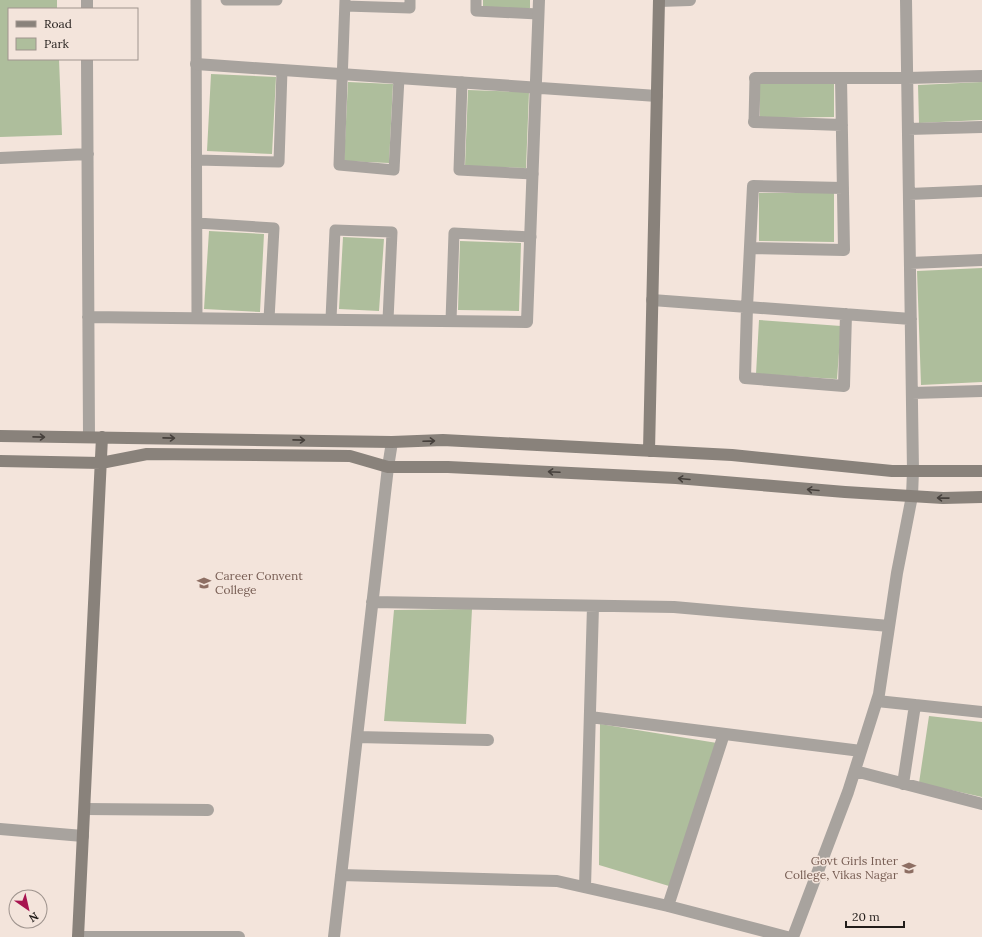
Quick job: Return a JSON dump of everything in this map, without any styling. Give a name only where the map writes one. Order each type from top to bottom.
[{"type":"street","points":[[88,317],[527,322],[539,0]]},
{"type":"street","points":[[649,451],[659,1],[690,0]]},
{"type":"street","points":[[793,937],[855,771],[877,701],[896,573],[912,496],[913,471],[906,0]]},
{"type":"street","points":[[87,60],[89,437]]},
{"type":"street","points":[[196,64],[657,96]]},
{"type":"street","points":[[755,78],[908,78],[982,76]]},
{"type":"street","points":[[750,248],[844,250],[841,78]]},
{"type":"street","points":[[754,122],[842,125]]},
{"type":"street","points":[[908,129],[982,127]]},
{"type":"street","points":[[0,158],[88,154]]},
{"type":"street","points":[[843,188],[753,186],[745,378],[844,386],[846,314]]},
{"type":"street","points":[[909,194],[982,191]]},
{"type":"street","points":[[910,263],[982,260]]},
{"type":"street","points":[[652,300],[911,319]]},
{"type":"street","points":[[912,393],[982,391]]},
{"type":"street","points":[[0,436],[392,442],[443,440],[732,455],[892,471],[982,471]]},
{"type":"street","points":[[102,437],[78,937],[238,937]]},
{"type":"street","points":[[334,937],[372,602],[392,442]]},
{"type":"street","points":[[0,461],[101,463],[147,454],[350,456],[388,467],[456,468],[676,478],[838,492],[912,496],[982,497]]},
{"type":"street","points":[[372,602],[674,607],[889,626]]},
{"type":"street","points":[[585,887],[594,606]]},
{"type":"street","points":[[877,701],[982,712]]},
{"type":"street","points":[[903,784],[915,705]]},
{"type":"street","points":[[590,717],[861,751]]},
{"type":"street","points":[[668,906],[724,734]]},
{"type":"street","points":[[357,737],[488,740]]},
{"type":"street","points":[[855,771],[982,804]]},
{"type":"street","points":[[85,808],[208,810]]},
{"type":"street","points":[[0,829],[83,836]]},
{"type":"street","points":[[341,875],[557,881],[668,906],[787,937]]},
{"type":"lane","points":[[196,0],[197,318]]},
{"type":"lane","points":[[226,0],[278,0]]},
{"type":"lane","points":[[399,78],[394,170],[339,165],[345,3],[410,8],[410,0]]},
{"type":"lane","points":[[476,0],[476,12],[538,14]]},
{"type":"lane","points":[[197,160],[279,162],[282,70]]},
{"type":"lane","points":[[754,122],[755,78]]},
{"type":"lane","points":[[462,82],[458,170],[533,174]]},
{"type":"lane","points":[[197,223],[274,228],[269,319]]},
{"type":"lane","points":[[331,319],[336,230],[392,232],[388,320]]},
{"type":"lane","points":[[451,321],[454,233],[531,237]]},
{"type":"green space","points":[[0,0],[57,0],[57,8],[8,8],[8,60],[59,60],[62,135],[0,137]]},
{"type":"green space","points":[[483,0],[530,0],[530,8],[483,8]]},
{"type":"green space","points":[[211,74],[276,77],[272,154],[207,151]]},
{"type":"green space","points":[[348,82],[393,84],[389,163],[344,161]]},
{"type":"green space","points":[[982,82],[982,120],[919,123],[918,85]]},
{"type":"green space","points":[[760,83],[834,83],[834,117],[760,118]]},
{"type":"green space","points":[[468,90],[529,92],[526,168],[465,166]]},
{"type":"green space","points":[[759,193],[834,193],[834,242],[759,241]]},
{"type":"green space","points":[[209,231],[264,234],[260,312],[204,309]]},
{"type":"green space","points":[[343,237],[384,239],[379,311],[339,309]]},
{"type":"green space","points":[[460,241],[521,243],[519,311],[458,310]]},
{"type":"green space","points":[[982,268],[982,382],[921,385],[917,271]]},
{"type":"green space","points":[[759,320],[841,326],[837,379],[756,374]]},
{"type":"green space","points":[[472,609],[466,724],[384,721],[394,610]]},
{"type":"green space","points":[[929,716],[982,722],[982,797],[919,783]]},
{"type":"green space","points":[[600,724],[717,743],[669,886],[599,865]]},
{"type":"place","name":"Career Convent College","points":[[204,583]]},
{"type":"place","name":"Govt Girls Inter College, Vikas Nagar","points":[[909,868]]}]
